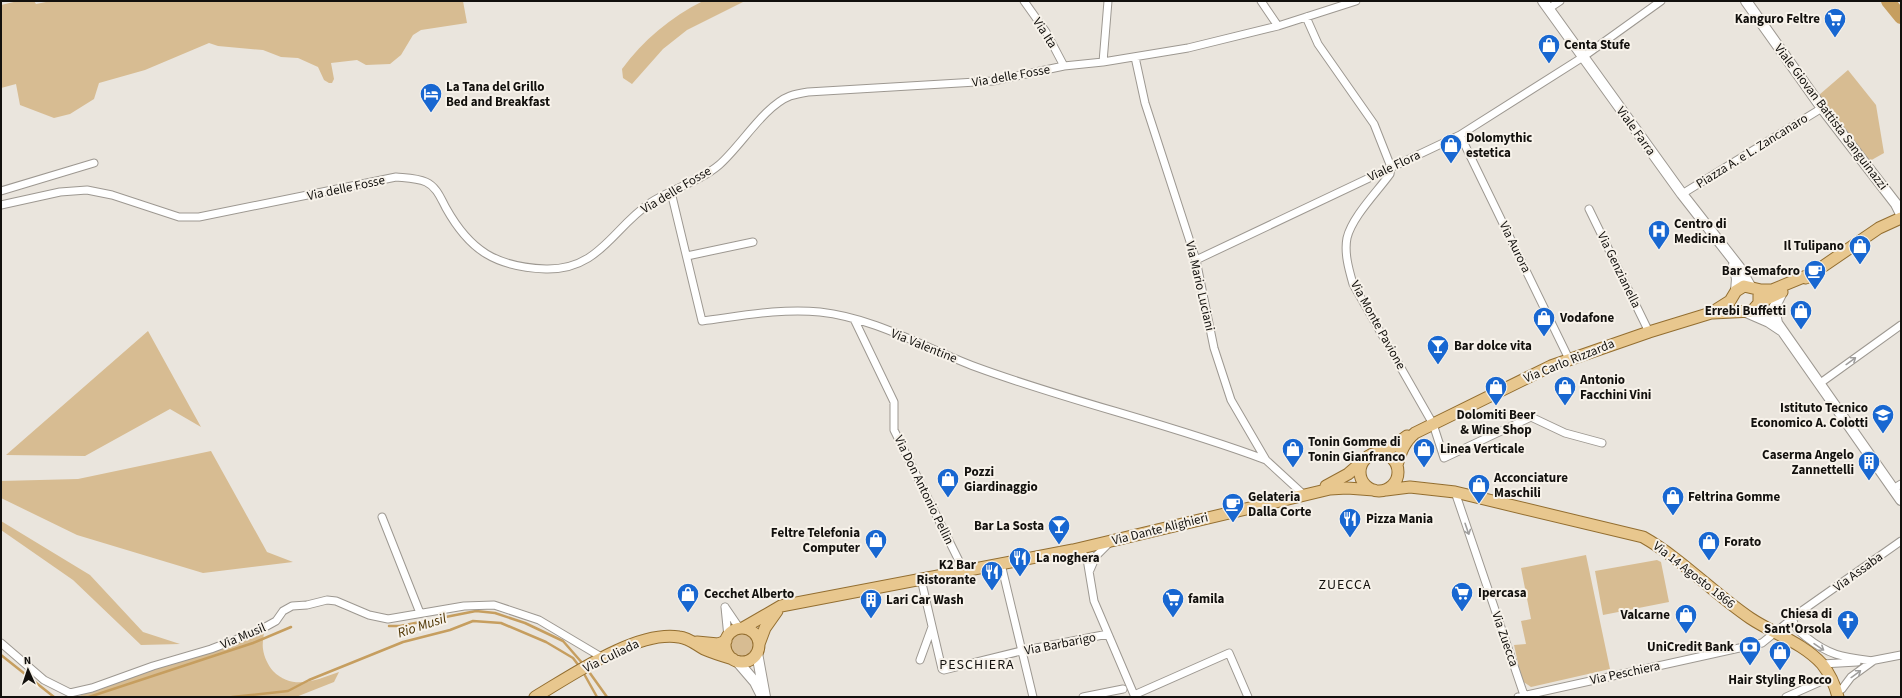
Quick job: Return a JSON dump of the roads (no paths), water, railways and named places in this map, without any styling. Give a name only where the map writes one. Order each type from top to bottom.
[{"type":"main road","name":"Via Carlo Rizzarda","points":[[1711,313],[1744,312],[1755,309],[1759,302],[1799,284],[1879,228],[1901,218]]},
{"type":"main road","name":"Via Carlo Rizzarda","points":[[1380,453],[1392,447],[1409,435],[1551,366],[1649,332],[1711,313],[1730,301],[1735,292],[1744,286],[1761,290],[1772,290],[1812,274]]},
{"type":"main road","points":[[1752,287],[1759,293],[1759,302]]},
{"type":"main road","points":[[1735,292],[1734,303],[1744,312]]},
{"type":"main road","name":"Via Carlo Rizzarda","points":[[1397,467],[1406,443],[1422,429]]},
{"type":"main road","points":[[1380,453],[1392,458],[1397,467],[1395,482],[1386,490],[1374,490],[1364,484],[1360,473],[1363,461],[1368,456],[1380,453]]},
{"type":"main road","name":"Via Dante Alighieri","points":[[1303,494],[1339,480],[1368,456]]},
{"type":"main road","name":"Via 14 Agosto 1866","points":[[1397,467],[1408,482],[1420,488]]},
{"type":"main road","name":"Via Dante Alighieri","points":[[741,629],[781,606],[1073,550],[1303,494],[1338,488],[1374,490]]},
{"type":"main road","name":"Via 14 Agosto 1866","points":[[1386,490],[1420,488],[1455,492],[1643,537],[1665,551],[1751,619],[1811,654],[1822,664],[1841,694]]},
{"type":"main road","points":[[758,648],[754,633],[741,629],[734,631],[727,640],[727,651],[735,660],[746,661],[758,648],[765,628],[781,606]]},
{"type":"main road","name":"Via Culiada","points":[[535,697],[599,660],[637,643],[653,638],[674,636],[709,644],[727,640]]},
{"type":"main road","name":"Via Culiada","points":[[693,641],[712,652],[735,660]]},
{"type":"street","name":"Via Ita","points":[[1024,1],[1046,32],[1064,66]]},
{"type":"street","points":[[1103,62],[1108,1]]},
{"type":"street","points":[[1261,1],[1278,26]]},
{"type":"street","name":"Via delle Fosse","points":[[1,205],[60,192],[87,190],[112,195],[179,218],[199,217],[396,177],[413,178],[427,182],[437,191],[456,225],[469,242],[487,255],[518,266],[547,269],[573,266],[598,252],[633,217],[650,203],[719,165],[775,104],[791,95],[808,92],[993,81],[1064,66],[1103,62],[1188,48],[1278,26],[1356,1]]},
{"type":"street","points":[[1546,5],[1560,1]]},
{"type":"street","name":"Viale Flora","points":[[1196,260],[1460,135],[1583,57],[1652,4],[1661,1]]},
{"type":"street","name":"Viale Giovan Battista Sanguinazzi","points":[[1746,1],[1822,108],[1866,163],[1901,214]]},
{"type":"street","name":"Viale Farra","points":[[1546,5],[1682,194],[1731,260],[1739,267],[1752,287]]},
{"type":"street","points":[[1306,17],[1318,44],[1374,124],[1391,168]]},
{"type":"street","name":"Via Mario Luciani","points":[[1136,57],[1145,103],[1196,260],[1214,348],[1231,400],[1266,460],[1303,494]]},
{"type":"street","name":"Piazza A. e L. Zancanaro","points":[[1682,194],[1822,108]]},
{"type":"street","name":"Via Aurora","points":[[1460,135],[1569,359]]},
{"type":"street","points":[[1,191],[94,163]]},
{"type":"street","name":"Via Monte Pavione","points":[[1391,168],[1390,174],[1351,226],[1347,240],[1347,262],[1353,284],[1433,424]]},
{"type":"street","name":"Via Valentine","points":[[671,192],[702,321],[796,310],[821,312],[854,319],[881,328],[976,367],[1266,460]]},
{"type":"street","name":"Via Genzianella","points":[[1589,208],[1649,332]]},
{"type":"street","points":[[687,256],[753,242]]},
{"type":"street","name":"Viale Farra","points":[[1731,260],[1736,273],[1735,292]]},
{"type":"street","points":[[1780,327],[1774,308],[1782,292]]},
{"type":"street","points":[[1759,302],[1765,313],[1780,327],[1819,384],[1897,486],[1901,500]]},
{"type":"street","points":[[1744,312],[1780,327]]},
{"type":"street","name":"Via Don Antonio Pellin","points":[[854,319],[894,402],[894,430],[964,571]]},
{"type":"street","points":[[1819,384],[1901,325]]},
{"type":"street","points":[[1433,424],[1444,458],[1531,417],[1565,433],[1602,443]]},
{"type":"street","name":"Via Zuecca","points":[[1455,492],[1521,696]]},
{"type":"street","points":[[382,517],[420,613]]},
{"type":"street","points":[[1088,562],[1094,548],[1108,541]]},
{"type":"street","points":[[1089,574],[1096,556],[1108,541]]},
{"type":"street","name":"Via Assaba","points":[[1776,633],[1901,541]]},
{"type":"street","points":[[1073,550],[1083,554],[1088,562],[1094,601],[1135,696],[1229,653],[1248,697]]},
{"type":"street","points":[[1001,564],[1033,697]]},
{"type":"street","points":[[920,660],[932,626],[921,579]]},
{"type":"street","name":"Via Musil","points":[[1,643],[44,680],[70,693],[92,688],[153,666],[205,651],[258,631],[276,621],[283,611],[292,606],[307,605],[327,600],[336,601],[369,615],[388,618],[464,606],[494,605],[539,620],[599,660]]},
{"type":"street","points":[[727,640],[725,607],[741,629]]},
{"type":"street","points":[[1793,620],[1797,629],[1828,652],[1873,661]]},
{"type":"street","name":"Via Barbarigo","points":[[932,626],[942,669],[944,670],[1021,651],[1108,634]]},
{"type":"street","name":"Via Peschiera","points":[[1521,696],[1762,643],[1776,633]]},
{"type":"street","points":[[758,648],[764,697]]},
{"type":"street","points":[[1822,664],[1873,661],[1901,655]]},
{"type":"street","points":[[735,660],[755,682],[764,697]]},
{"type":"street","points":[[1841,694],[1851,677],[1873,661]]},
{"type":"street","points":[[1786,697],[1831,677]]},
{"type":"street","points":[[1083,697],[1123,689]]},
{"type":"waterway","points":[[1888,1],[1901,17]]},
{"type":"waterway","points":[[389,626],[400,626],[476,611],[495,613],[525,623],[563,641],[584,665]]},
{"type":"waterway","name":"Rio Musil","points":[[232,697],[288,691],[309,680],[403,642],[450,630],[473,621],[501,623],[546,642],[573,658],[579,666]]},
{"type":"waterway","points":[[89,697],[253,643],[291,627]]},
{"type":"waterway","name":"Rio Musil","points":[[1,655],[54,697]]},
{"type":"waterway","points":[[587,669],[607,697]]},
{"type":"waterway","name":"Rio Musil","points":[[583,672],[597,697]]},
{"type":"place","name":"Kanguro Feltre","points":[[1835,38]]},
{"type":"place","name":"Centa Stufe","points":[[1549,64]]},
{"type":"place","name":"La Tana del Grillo Bed and Breakfast","points":[[431,114]]},
{"type":"place","name":"Dolomythic estetica","points":[[1451,164]]},
{"type":"place","name":"Centro di Medicina","points":[[1659,250]]},
{"type":"place","name":"Il Tulipano","points":[[1860,266]]},
{"type":"place","name":"Bar Semaforo","points":[[1815,290]]},
{"type":"place","name":"Errebi Buffetti","points":[[1801,330]]},
{"type":"place","name":"Vodafone","points":[[1544,338]]},
{"type":"place","name":"Bar dolce vita","points":[[1438,366]]},
{"type":"place","name":"Dolomiti Beer & Wine Shop","points":[[1496,406]]},
{"type":"place","name":"Antonio Facchini Vini","points":[[1565,406]]},
{"type":"place","name":"Istituto Tecnico Economico A. Colotti","points":[[1883,434]]},
{"type":"place","name":"Tonin Gomme di Tonin Gianfranco","points":[[1293,468]]},
{"type":"place","name":"Linea Verticale","points":[[1424,468]]},
{"type":"place","name":"Caserma Angelo Zannettelli","points":[[1869,482]]},
{"type":"place","name":"Pozzi Giardinaggio","points":[[948,498]]},
{"type":"place","name":"Acconciature Maschili","points":[[1479,504]]},
{"type":"place","name":"Feltrina Gomme","points":[[1673,516]]},
{"type":"place","name":"Gelateria Dalla Corte","points":[[1233,524]]},
{"type":"place","name":"Pizza Mania","points":[[1350,538]]},
{"type":"place","name":"Bar La Sosta","points":[[1059,546]]},
{"type":"place","name":"Feltre Telefonia Computer","points":[[876,560]]},
{"type":"place","name":"Forato","points":[[1709,562]]},
{"type":"place","name":"La noghera","points":[[1020,578]]},
{"type":"place","name":"K2 Bar Ristorante","points":[[992,592]]},
{"type":"place","name":"Ipercasa","points":[[1462,612]]},
{"type":"place","name":"Cecchet Alberto","points":[[688,614]]},
{"type":"place","name":"famila","points":[[1173,618]]},
{"type":"place","name":"Lari Car Wash","points":[[871,620]]},
{"type":"place","name":"Valcarne","points":[[1686,634]]},
{"type":"place","name":"Chiesa di Sant'Orsola","points":[[1848,640]]},
{"type":"place","name":"UniCredit Bank","points":[[1750,666]]},
{"type":"place","name":"Hair Styling Rocco","points":[[1780,672]]},
{"type":"district","name":"ZUECCA","points":[[1345,585]]},
{"type":"district","name":"PESCHIERA","points":[[977,665]]}]
